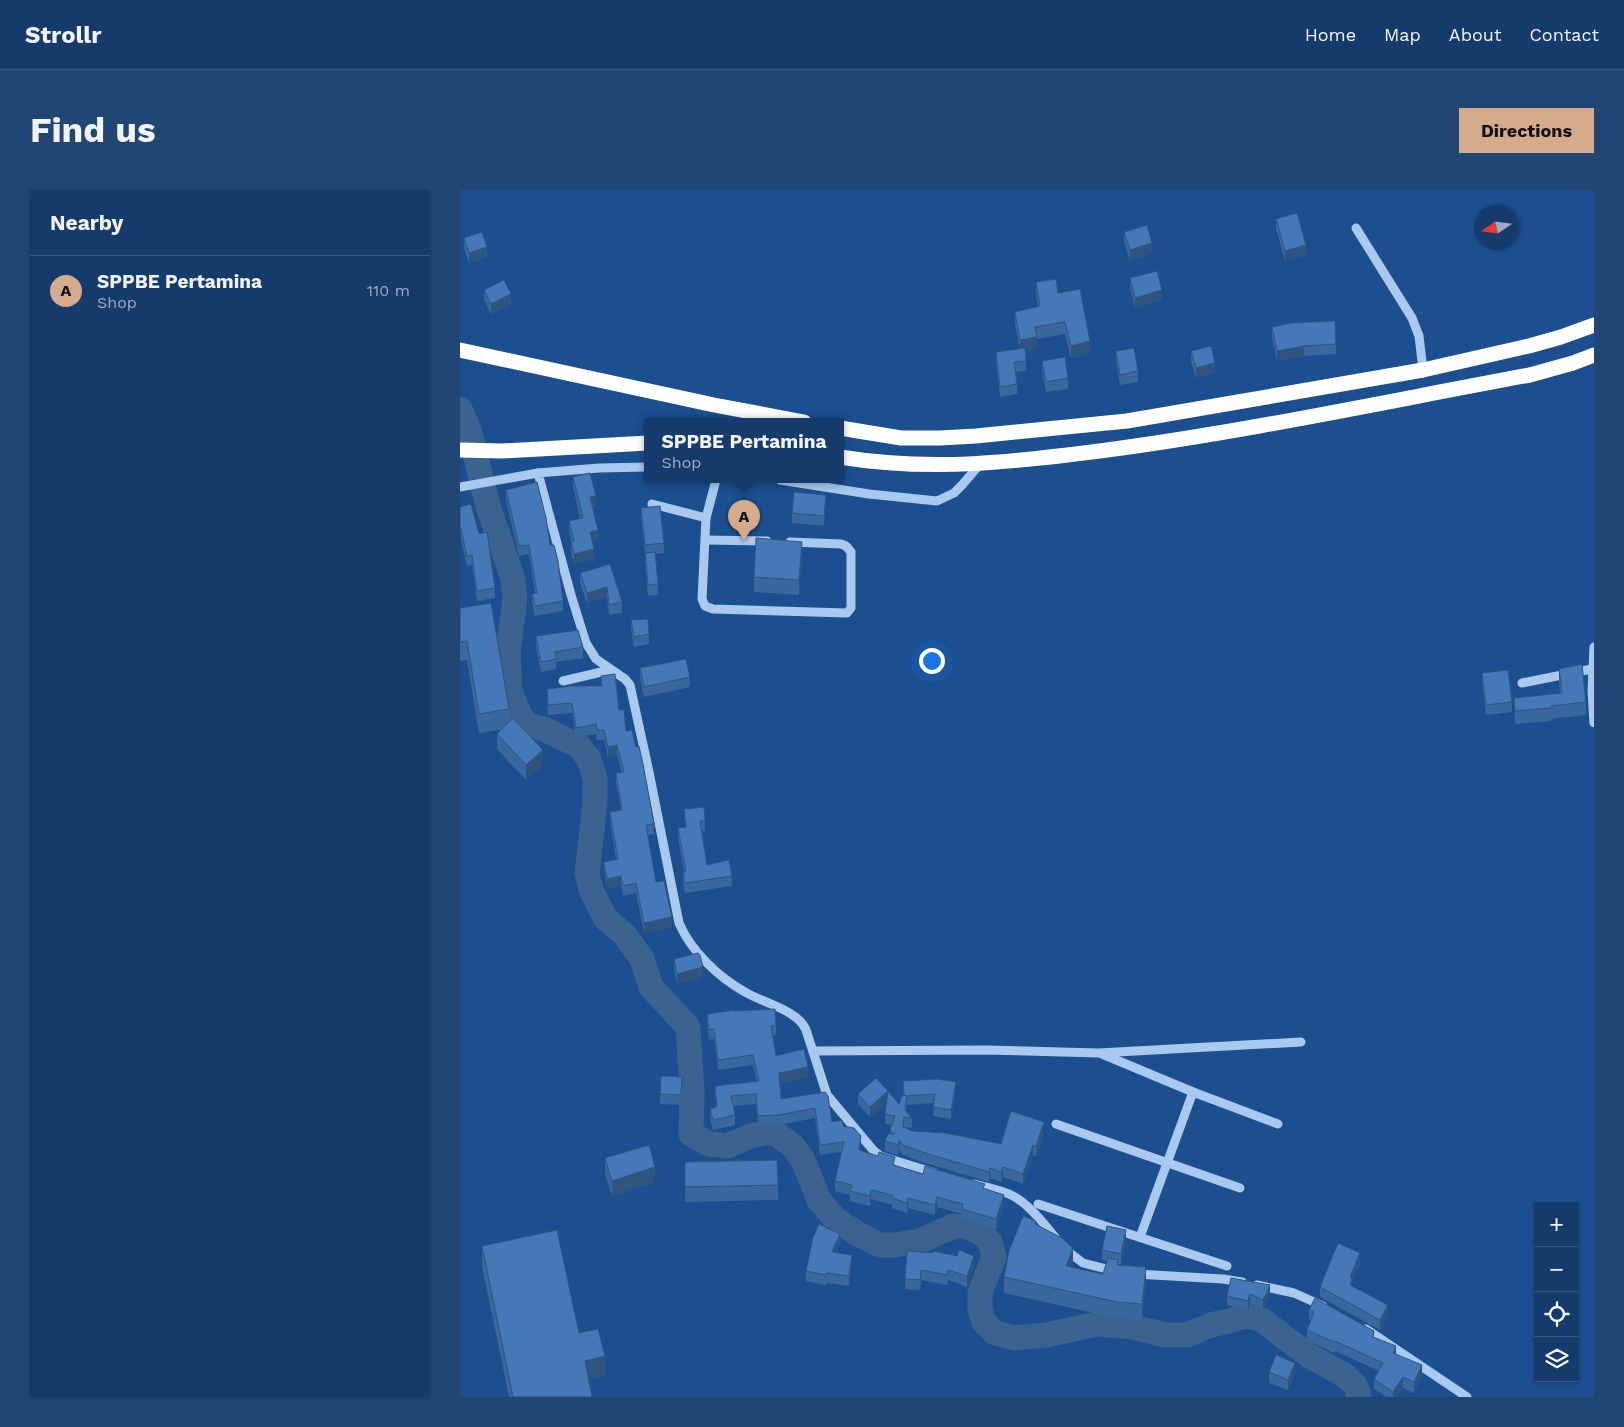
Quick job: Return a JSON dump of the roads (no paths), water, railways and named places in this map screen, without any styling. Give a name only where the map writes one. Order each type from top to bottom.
[{"type":"highway","points":[[844,429],[901,438],[940,438],[1127,420],[1423,370],[1529,346],[1594,325]]},
{"type":"highway","points":[[460,350],[783,418]]},
{"type":"highway","points":[[844,457],[905,465],[980,464],[1027,460],[1171,441],[1530,375],[1594,355]]},
{"type":"highway","points":[[460,450],[502,451],[644,443]]},
{"type":"street","points":[[1356,228],[1412,318],[1419,336],[1423,370]]},
{"type":"street","points":[[799,483],[869,494],[936,501],[954,493],[980,464]]},
{"type":"street","points":[[460,488],[538,473],[599,468],[644,467]]},
{"type":"street","points":[[538,473],[570,595],[586,643],[596,659],[625,679],[630,685],[679,923],[686,938],[703,959],[739,988],[799,1019],[805,1026],[826,1095],[872,1150],[880,1156],[945,1176]]},
{"type":"street","points":[[706,540],[841,544],[849,548],[851,552],[851,608],[847,612],[713,609],[705,606],[702,599],[706,518],[715,483]]},
{"type":"street","points":[[652,504],[706,518]]},
{"type":"street","points":[[1594,647],[1592,669],[1592,713],[1594,722]]},
{"type":"street","points":[[1522,683],[1592,669]]},
{"type":"street","points":[[562,681],[610,670]]},
{"type":"street","points":[[813,1051],[986,1050],[1099,1053],[1301,1042]]},
{"type":"street","points":[[1099,1053],[1193,1092],[1278,1124]]},
{"type":"street","points":[[1140,1237],[1193,1092]]},
{"type":"street","points":[[1056,1124],[1240,1188]]},
{"type":"street","points":[[963,1181],[1008,1194],[1017,1199],[1031,1210],[1077,1260],[1093,1266],[1125,1272],[1223,1279],[1270,1287],[1318,1303],[1335,1312]]},
{"type":"street","points":[[1038,1204],[1227,1266]]},
{"type":"street","points":[[1360,1326],[1467,1397]]},
{"type":"waterway","points":[[460,409],[469,430],[488,506],[513,579],[515,598],[508,653],[510,690],[525,724],[544,729],[579,746],[589,759],[595,779],[595,803],[587,874],[592,892],[606,919],[624,934],[642,959],[651,987],[688,1027],[692,1090],[691,1134],[709,1144],[727,1146],[750,1136],[775,1133],[793,1146],[803,1160],[819,1200],[835,1219],[880,1245],[920,1241],[953,1226],[966,1226],[981,1233],[990,1242],[994,1257],[980,1292],[980,1310],[984,1322],[995,1333],[1014,1338],[1046,1335],[1097,1324],[1133,1327],[1166,1335],[1187,1335],[1244,1315],[1262,1320],[1308,1355],[1344,1375],[1356,1386],[1359,1397]]},
{"type":"place","name":"SPPBE Pertamina","points":[[744,541]]}]
